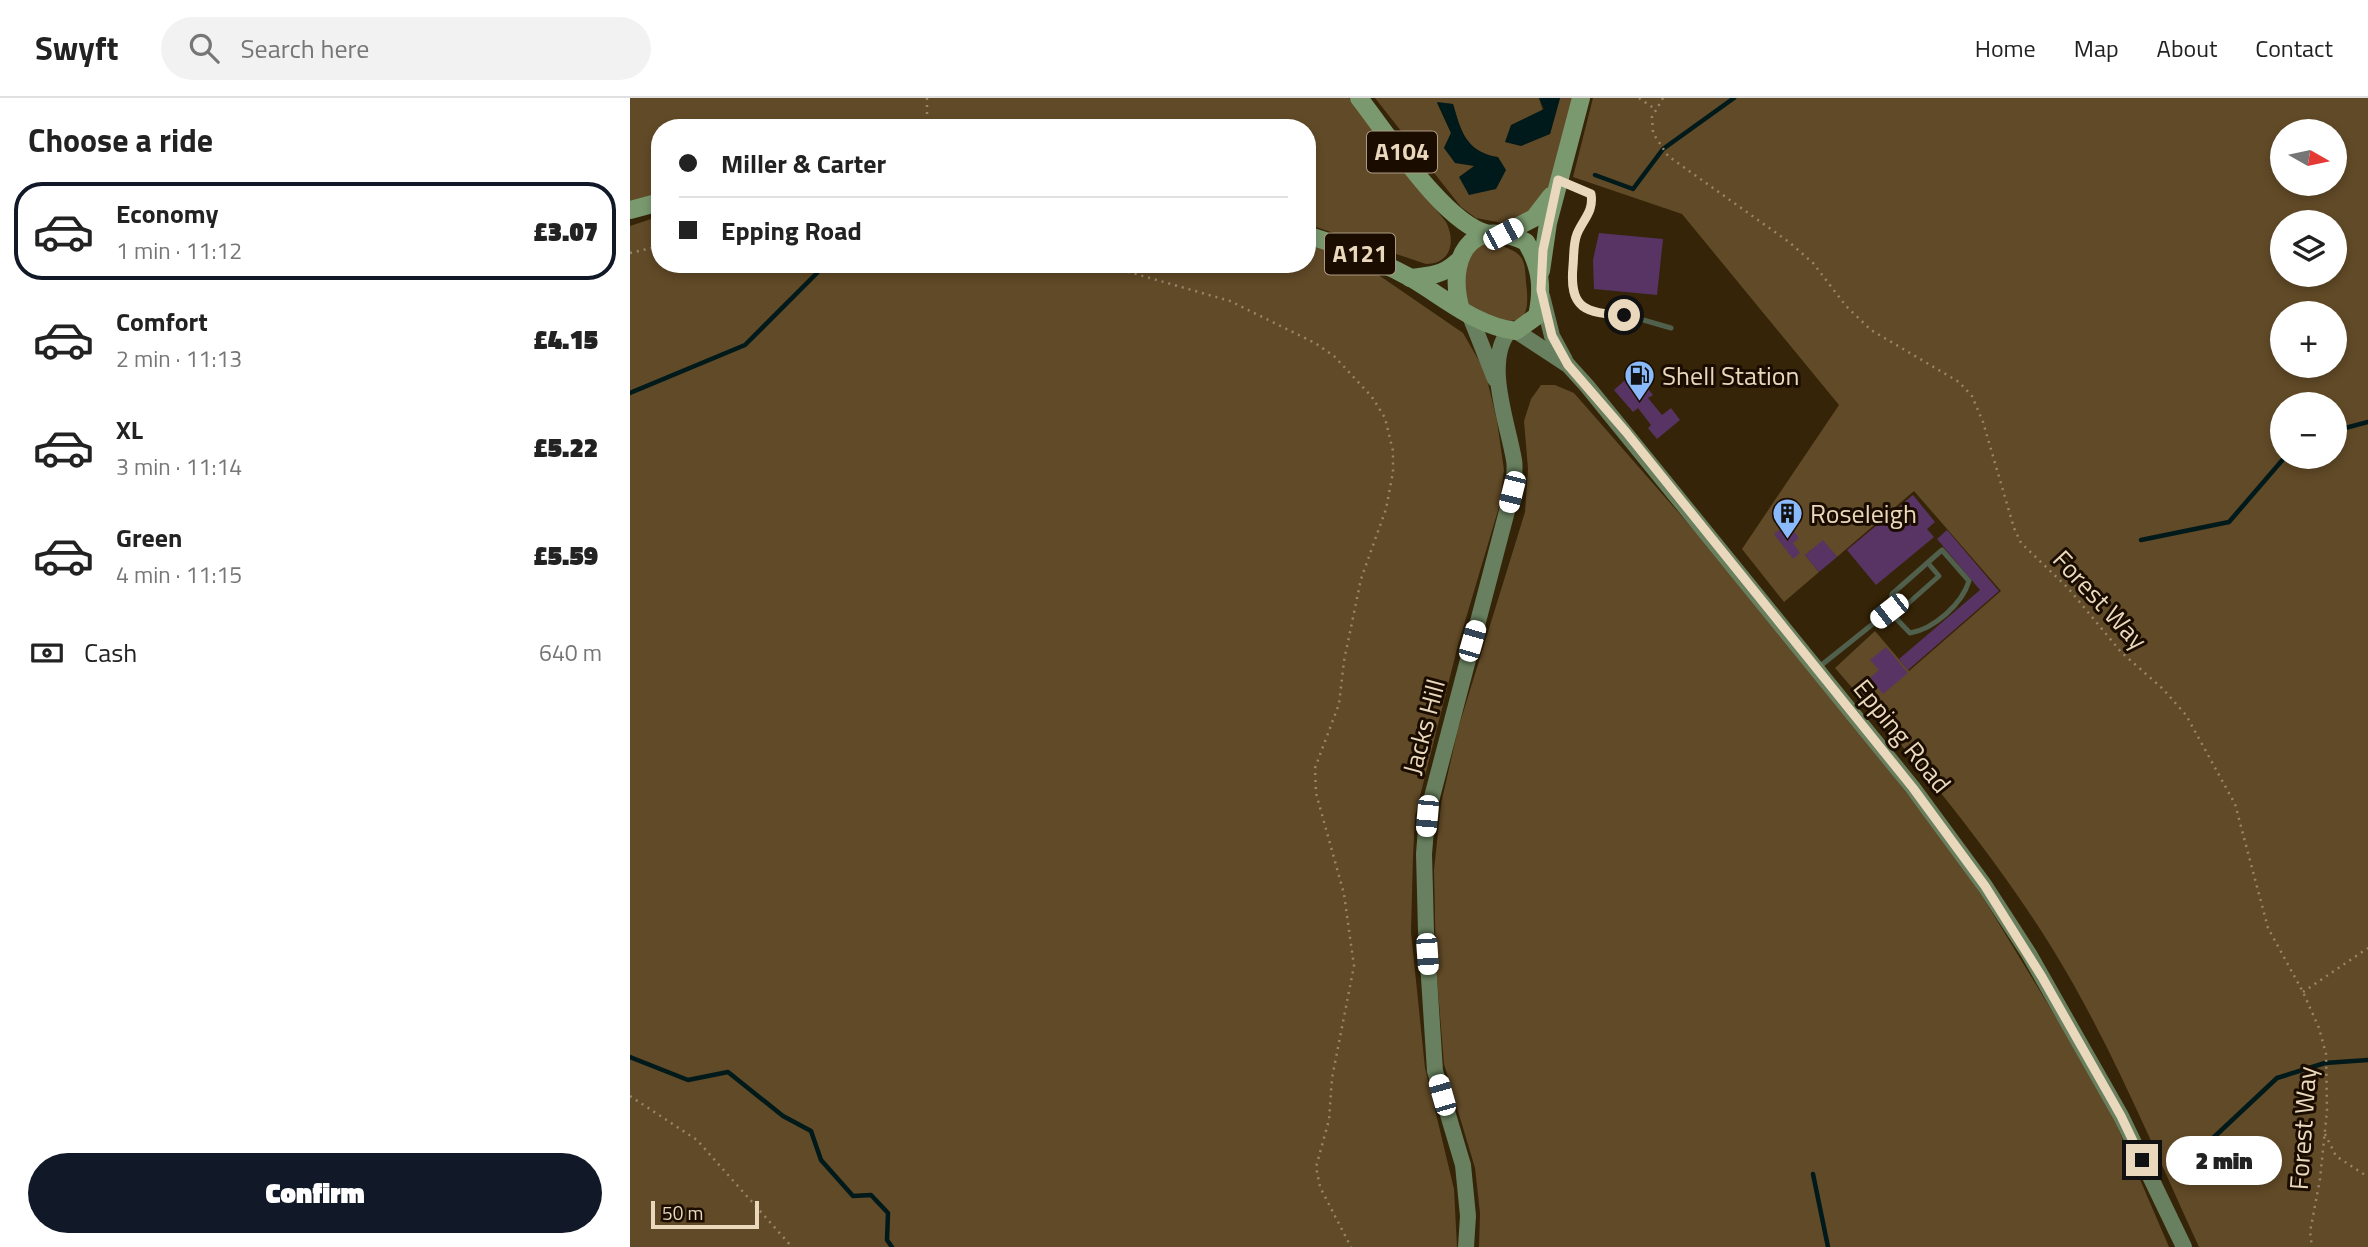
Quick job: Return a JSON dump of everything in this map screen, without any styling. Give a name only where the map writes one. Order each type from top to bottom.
[{"type":"main road","name":"A104","points":[[1359,98],[1445,207],[1461,237],[1460,257]]},
{"type":"main road","points":[[1500,391],[1497,355],[1500,343],[1513,330],[1537,316],[1545,236],[1581,98]]},
{"type":"main road","points":[[1500,391],[1465,313],[1454,281],[1460,257],[1473,239],[1495,234],[1534,218],[1557,185]]},
{"type":"main road","points":[[630,210],[651,204]]},
{"type":"main road","name":"A104","points":[[1445,207],[1473,230],[1495,234]]},
{"type":"main road","points":[[1495,234],[1526,242],[1541,284]]},
{"type":"main road","name":"A121","points":[[1316,238],[1344,246],[1410,278],[1465,313]]},
{"type":"main road","name":"A121","points":[[1410,278],[1446,272],[1460,257]]},
{"type":"main road","name":"Epping Road","points":[[1541,284],[1552,336],[1568,365],[1642,452],[1913,788],[1985,886],[2029,954],[2121,1116],[2183,1247]]},
{"type":"main road","points":[[1465,313],[1513,330]]},
{"type":"main road","name":"Epping Road","points":[[1513,330],[1568,365]]},
{"type":"main road","name":"Jacks Hill","points":[[1466,1247],[1468,1216],[1463,1165],[1435,1071],[1424,854],[1427,816],[1512,492],[1515,464],[1500,391]]},
{"type":"lane","points":[[1557,185],[1591,194],[1592,205],[1575,240],[1571,285],[1573,296],[1588,311],[1633,317],[1671,328]]},
{"type":"lane","points":[[1942,550],[1969,581],[1964,595],[1926,630],[1910,633],[1892,613],[1892,594],[1942,550]]},
{"type":"lane","points":[[1816,669],[1939,576],[1928,563]]},
{"type":"path","points":[[927,98],[927,119]]},
{"type":"path","points":[[1639,98],[1655,109],[1663,98]]},
{"type":"path","name":"Forest Way","points":[[1655,109],[1653,133],[1667,155],[1688,173],[1789,242],[1813,263],[1846,306],[1871,330],[1959,382],[1972,396],[1983,422],[2014,528],[2021,543],[2068,587],[2121,652],[2163,689],[2186,715],[2203,742],[2235,804],[2268,928],[2303,992],[2319,1028],[2326,1056],[2325,1134],[2311,1232],[2312,1247]]},
{"type":"path","points":[[630,253],[651,248]]},
{"type":"path","points":[[1132,273],[1230,301],[1315,343],[1334,356],[1372,397],[1385,418],[1393,461],[1386,509],[1361,579],[1344,661],[1339,704],[1315,768],[1316,793],[1344,894],[1354,966],[1332,1078],[1329,1120],[1316,1167],[1320,1188],[1350,1247]]},
{"type":"path","points":[[2303,992],[2368,948]]},
{"type":"path","points":[[630,1096],[697,1140],[792,1247]]},
{"type":"path","points":[[2325,1134],[2336,1156],[2368,1177]]},
{"type":"shaded area","points":[[630,98],[1349,98],[1446,222],[1451,244],[1446,256],[1441,260],[1426,264],[1316,227],[1316,119],[651,119],[651,200],[630,206]]},
{"type":"shaded area","points":[[1375,98],[1539,98],[1550,134],[1560,98],[1579,98],[1546,195],[1513,225],[1476,218],[1461,207]],"holes":[[[1437,103],[1453,104],[1468,142],[1490,156],[1469,194],[1475,166],[1444,148],[1451,133]]]},
{"type":"shaded area","points":[[1593,98],[2368,98],[2368,1247],[2199,1247],[2112,1058],[2052,948],[2003,874],[1976,839],[1835,668],[1875,631],[1909,671],[2001,591],[1914,491],[1837,557],[1823,541],[1805,555],[1819,572],[1784,602],[1742,549],[1839,405],[1682,214],[1573,177]]},
{"type":"shaded area","points":[[651,219],[651,273],[1316,273],[1316,245],[1348,254],[1463,333],[1485,371],[1497,421],[1504,470],[1499,507],[1458,645],[1415,816],[1411,932],[1425,1068],[1454,1189],[1457,1247],[630,1247],[630,226]]},
{"type":"shaded area","points":[[1480,242],[1507,248],[1522,259],[1527,303],[1523,316],[1519,319],[1512,321],[1492,317],[1475,311],[1467,304],[1459,276]]},
{"type":"shaded area","points":[[1541,385],[1555,385],[1574,393],[1741,584],[1962,863],[2105,1098],[2169,1247],[1479,1247],[1480,1213],[1475,1168],[1444,1064],[1436,966],[1434,870],[1441,804],[1458,729],[1525,512],[1528,469],[1524,421],[1531,399]]},
{"type":"water","points":[[1539,98],[1560,98],[1550,134],[1521,146],[1505,142],[1511,125],[1544,109]]},
{"type":"water","points":[[1437,102],[1453,104],[1466,139],[1479,150],[1498,157],[1506,170],[1496,189],[1469,195],[1459,177],[1474,166],[1455,163],[1444,148],[1451,133]]},
{"type":"building","points":[[1599,233],[1663,239],[1657,295],[1594,289],[1593,260]]},
{"type":"building","name":"Shell Station","points":[[1634,372],[1653,395],[1648,398],[1662,415],[1671,408],[1680,420],[1657,439],[1648,428],[1651,425],[1638,408],[1633,412],[1614,390]]},
{"type":"building","points":[[1913,495],[1935,522],[1927,529],[1934,537],[1876,585],[1847,550]]},
{"type":"building","name":"Roseleigh","points":[[1788,524],[1799,538],[1793,543],[1800,553],[1793,559],[1774,534]]},
{"type":"building","points":[[1947,530],[1999,591],[1908,670],[1899,659],[1980,590],[1937,539]]},
{"type":"building","points":[[1823,540],[1837,557],[1819,572],[1805,555]]},
{"type":"building","points":[[1886,647],[1908,673],[1883,694],[1870,678],[1879,670],[1870,660]]},
{"type":"waterway","points":[[1595,175],[1633,189],[1663,149],[1734,98]]},
{"type":"waterway","points":[[630,393],[745,345],[817,273]]},
{"type":"waterway","points":[[2347,428],[2368,422]]},
{"type":"waterway","points":[[2141,540],[2229,522],[2275,469]]},
{"type":"waterway","points":[[630,1057],[688,1080],[728,1072],[783,1116],[811,1131],[821,1160],[853,1196],[871,1195],[888,1213],[887,1240],[892,1247]]},
{"type":"waterway","points":[[2180,1169],[2277,1078],[2325,1063],[2368,1060]]},
{"type":"waterway","points":[[1813,1174],[1828,1247]]},
{"type":"place","name":"Shell Station","points":[[1639,403]]},
{"type":"place","name":"Roseleigh","points":[[1787,541]]},
{"type":"route","points":[[1624,315],[1588,311],[1573,296],[1571,285],[1575,240],[1589,214],[1591,194],[1558,180],[1543,250],[1541,290],[1552,336],[1568,365],[1626,432],[1913,788],[1985,886],[2029,954],[2121,1116],[2142,1160]]}]
